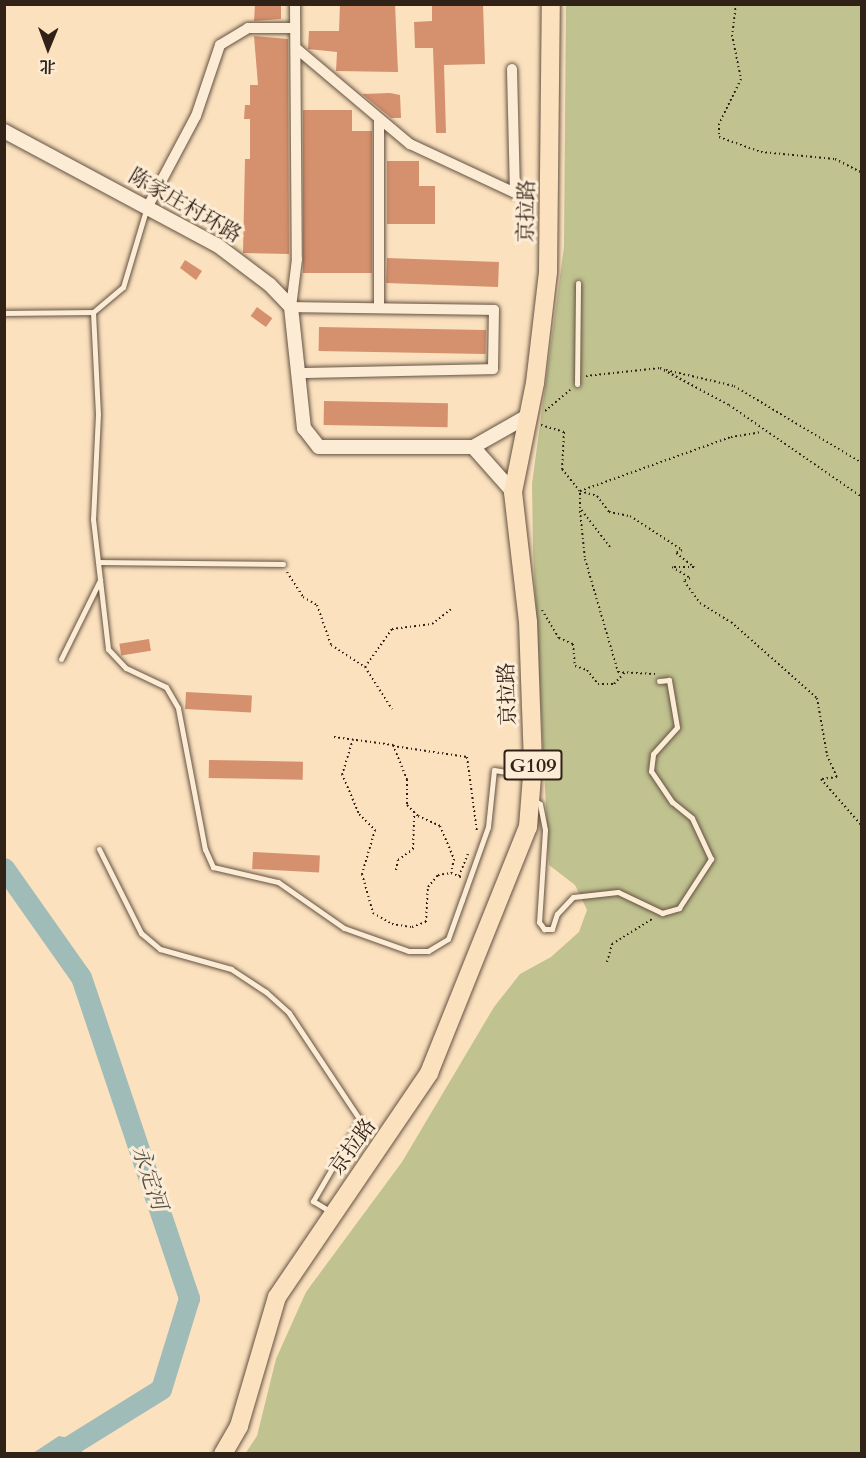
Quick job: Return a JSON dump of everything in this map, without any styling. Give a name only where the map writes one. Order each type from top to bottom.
[{"type":"highway","name":"京拉路","points":[[223,1454],[239,1426],[277,1297],[429,1073],[528,827],[533,799],[533,777],[523,588],[513,492],[548,272],[551,4]]},
{"type":"street","points":[[295,4],[297,259],[291,307],[303,428],[319,447],[473,447],[525,423]]},
{"type":"street","points":[[147,208],[196,116],[220,45],[248,28],[296,28]]},
{"type":"street","points":[[297,49],[410,144],[515,193],[512,69]]},
{"type":"street","points":[[379,119],[380,308]]},
{"type":"street","name":"陈家庄村环路","points":[[4,131],[217,245],[291,307]]},
{"type":"street","points":[[291,307],[494,310],[493,369],[298,373]]},
{"type":"street","points":[[473,447],[513,492]]},
{"type":"lane","points":[[4,313],[93,312],[123,287],[147,208]]},
{"type":"lane","points":[[578,283],[578,384]]},
{"type":"lane","points":[[93,312],[98,414],[93,519],[108,649],[126,668],[166,687],[178,708],[205,849],[213,867],[278,882],[344,928],[409,951],[428,951],[448,939],[488,827],[494,770],[533,777]]},
{"type":"lane","points":[[99,562],[283,564]]},
{"type":"lane","points":[[61,659],[101,579]]},
{"type":"lane","points":[[533,799],[540,804],[545,830],[539,922],[544,929],[552,929],[557,914],[573,897],[618,892],[662,913],[679,908],[711,859],[692,818],[672,802],[651,771],[653,754],[677,727],[669,680],[660,681]]},
{"type":"lane","points":[[99,849],[141,933],[159,950],[231,969],[266,992],[289,1013],[360,1120],[313,1200],[332,1213]]},
{"type":"path","points":[[736,4],[732,35],[741,79],[719,124],[719,137],[761,152],[834,159],[861,173]]},
{"type":"path","points":[[525,423],[586,376],[660,368],[734,386],[861,463]]},
{"type":"path","points":[[660,368],[729,405],[761,432],[861,496]]},
{"type":"path","points":[[525,423],[564,432],[561,469],[580,491],[597,496],[609,512],[630,516],[682,550],[676,553],[694,567],[672,567],[690,578],[684,581],[700,603],[731,622],[817,698],[827,755],[837,777],[821,778],[861,825]]},
{"type":"path","points":[[580,491],[730,437],[761,432]]},
{"type":"path","points":[[580,491],[580,508],[590,579],[618,672],[645,671],[660,681]]},
{"type":"path","points":[[580,508],[610,547]]},
{"type":"path","points":[[283,564],[303,597],[317,605],[332,645],[365,667],[392,710]]},
{"type":"path","points":[[523,588],[559,638],[573,644],[575,666],[587,670],[598,684],[614,684],[625,672]]},
{"type":"path","points":[[365,667],[392,629],[432,624],[451,609]]},
{"type":"path","points":[[334,737],[467,757],[477,832],[459,876]]},
{"type":"path","points":[[353,739],[342,774],[359,814],[375,830],[362,874],[373,912],[392,924],[412,927],[426,922],[428,887],[438,875],[451,873],[469,881]]},
{"type":"path","points":[[393,746],[408,780],[407,805],[414,812],[440,826],[454,859],[451,873]]},
{"type":"path","points":[[396,870],[398,860],[414,849],[414,812]]},
{"type":"path","points":[[607,962],[612,944],[662,913]]},
{"type":"green space","points":[[566,5],[861,5],[861,1453],[245,1454],[257,1436],[276,1359],[306,1292],[402,1162],[494,1007],[520,974],[551,957],[579,932],[587,910],[575,885],[549,865],[533,552],[532,484],[564,247]]},
{"type":"water","points":[[59,1436],[74,1439],[83,1453],[33,1453]]},
{"type":"building","points":[[255,4],[281,4],[281,19],[254,21]]},
{"type":"building","points":[[340,4],[395,4],[398,72],[336,71],[337,52],[308,49],[309,31],[339,31]]},
{"type":"building","points":[[432,4],[483,4],[485,64],[444,65],[446,133],[436,133],[433,48],[415,48],[414,22],[432,21]]},
{"type":"building","points":[[254,36],[288,39],[289,254],[243,253],[245,159],[250,159],[250,119],[244,119],[245,105],[250,105],[250,85],[258,85]]},
{"type":"building","points":[[362,94],[400,95],[401,118],[391,118]]},
{"type":"building","points":[[303,110],[352,110],[352,131],[372,131],[372,273],[303,273]]},
{"type":"building","points":[[387,161],[419,161],[419,186],[435,186],[435,224],[387,224]]},
{"type":"building","points":[[387,258],[499,262],[498,287],[386,283]]},
{"type":"building","points":[[185,260],[202,271],[196,280],[180,268]]},
{"type":"building","points":[[257,307],[272,318],[266,327],[251,316]]},
{"type":"building","points":[[319,327],[486,330],[486,354],[319,351]]},
{"type":"building","points":[[324,401],[448,403],[448,427],[324,425]]},
{"type":"building","points":[[149,639],[151,651],[121,656],[119,644]]},
{"type":"building","points":[[186,692],[252,695],[251,712],[185,709]]},
{"type":"building","points":[[209,760],[303,762],[303,780],[209,778]]},
{"type":"building","points":[[253,852],[320,856],[319,872],[252,869]]},
{"type":"waterway","name":"永定河","points":[[4,868],[81,977],[189,1298],[161,1389],[56,1454]]}]
